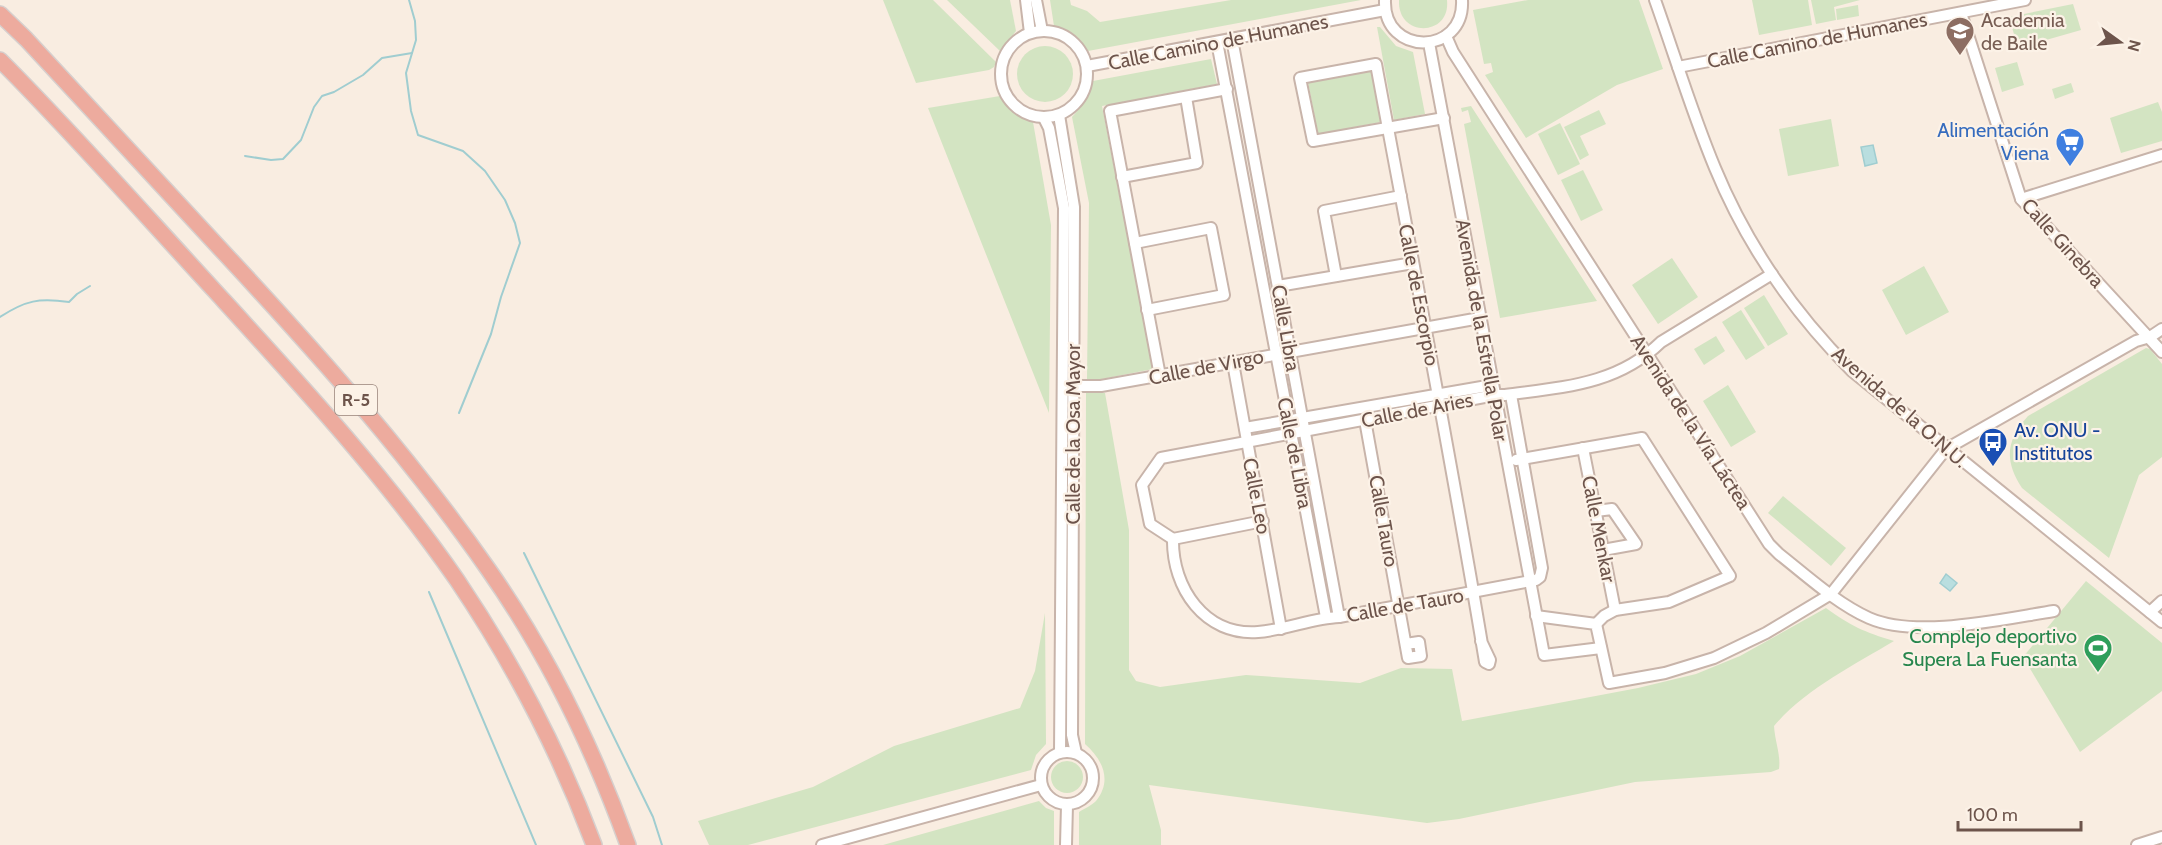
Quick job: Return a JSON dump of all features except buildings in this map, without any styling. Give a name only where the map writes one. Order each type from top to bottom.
[{"type":"highway","name":"R-5","points":[[0,14],[26,39],[285,319],[359,403],[447,513],[489,570],[545,661],[600,771],[628,845]]},
{"type":"highway","name":"R-5","points":[[0,60],[302,387],[367,463],[421,532],[457,580],[519,680],[562,766],[594,845]]},
{"type":"street","points":[[1026,0],[1030,33]]},
{"type":"street","points":[[1036,0],[1042,31]]},
{"type":"street","points":[[1385,5],[1392,27],[1406,39],[1417,43],[1430,43],[1446,36],[1454,28],[1460,18],[1462,0]]},
{"type":"street","name":"Avenida de la O.N.U.","points":[[1655,0],[1715,169],[1772,274],[1810,324],[1841,360],[2162,622]]},
{"type":"street","name":"Calle Camino de Humanes","points":[[1678,67],[2025,0]]},
{"type":"street","name":"Calle Camino de Humanes","points":[[1087,66],[1232,39],[1385,5]]},
{"type":"street","name":"Calle Ginebra","points":[[1961,13],[2020,199],[2162,352]]},
{"type":"street","points":[[1042,31],[1055,32],[1076,44],[1087,66],[1086,86],[1082,96],[1068,111],[1044,118],[1027,114],[1014,105],[1006,95],[1001,72],[1003,60],[1012,45],[1030,33],[1042,31]]},
{"type":"street","name":"Avenida de la Vía Láctea","points":[[1446,36],[1647,355],[1769,544],[1779,554],[1831,594],[1868,617],[1885,624],[1912,628],[1946,626],[2054,611]]},
{"type":"street","name":"Calle Libra","points":[[1232,39],[1339,617]]},
{"type":"street","name":"Calle de Libra","points":[[1217,42],[1326,617]]},
{"type":"street","name":"Avenida de la Estrella Polar","points":[[1430,43],[1544,655],[1601,648]]},
{"type":"street","name":"Calle de Escorpio","points":[[1444,118],[1388,127],[1313,141],[1300,78],[1376,64],[1388,127],[1401,196],[1413,263],[1426,327],[1481,641]]},
{"type":"street","points":[[1160,376],[1110,111],[1227,89]]},
{"type":"street","points":[[1122,177],[1197,163],[1186,97]]},
{"type":"street","name":"Calle de la Osa Mayor","points":[[1059,115],[1074,207],[1072,735],[1077,753]]},
{"type":"street","name":"Calle de la Osa Mayor","points":[[1044,118],[1049,128],[1064,208],[1060,752]]},
{"type":"street","points":[[2020,199],[2162,155]]},
{"type":"street","points":[[1336,276],[1324,211],[1401,196]]},
{"type":"street","points":[[1135,243],[1211,228],[1224,295],[1147,310]]},
{"type":"street","points":[[1278,286],[1413,263]]},
{"type":"street","name":"Calle de Aries","points":[[1245,429],[1303,425],[1494,390],[1510,395],[1600,380],[1621,372],[1647,355],[1661,342],[1772,274]]},
{"type":"street","name":"Calle de Virgo","points":[[1073,386],[1101,386],[1480,318]]},
{"type":"street","points":[[1596,624],[1609,683],[1665,673],[1714,658],[1766,633],[1831,594],[1946,448],[2136,340],[2150,337],[2162,329]]},
{"type":"street","name":"Calle Leo","points":[[1233,363],[1281,629]]},
{"type":"street","points":[[1510,395],[1542,571],[1540,577],[1529,582]]},
{"type":"street","name":"Calle de Aries","points":[[1303,425],[1365,420],[1438,400]]},
{"type":"street","name":"Calle Tauro","points":[[1365,420],[1408,658]]},
{"type":"street","name":"Calle de Aries","points":[[1173,539],[1150,524],[1142,484],[1161,458],[1247,441],[1290,427]]},
{"type":"street","points":[[1507,462],[1642,438],[1730,576],[1669,602],[1636,609],[1615,610],[1596,624]]},
{"type":"street","name":"Calle Menkar","points":[[1583,448],[1615,610]]},
{"type":"street","points":[[1596,511],[1612,509],[1636,544],[1603,550]]},
{"type":"street","points":[[1263,521],[1173,539],[1175,564],[1186,595],[1207,618],[1234,630],[1257,632],[1281,629]]},
{"type":"street","name":"Calle de Tauro","points":[[1281,629],[1323,620],[1326,617],[1339,617],[1529,582]]},
{"type":"street","points":[[2150,612],[2162,601]]},
{"type":"street","points":[[1536,616],[1596,624]]},
{"type":"street","points":[[1060,752],[1077,753],[1088,762],[1092,771],[1091,789],[1084,799],[1076,803],[1066,805],[1051,800],[1044,793],[1041,785],[1042,769],[1049,759],[1060,752]]},
{"type":"street","points":[[822,845],[1041,785]]},
{"type":"street","points":[[1066,805],[1066,845]]},
{"type":"street","points":[[2137,845],[2162,837]]},
{"type":"green space","points":[[883,0],[933,0],[996,62],[994,67],[989,70],[916,83]]},
{"type":"green space","points":[[947,0],[1010,0],[1016,31],[1000,51]]},
{"type":"green space","points":[[1050,0],[1070,0],[1071,5],[1087,11],[1100,22],[1231,0],[1361,0],[1088,51],[1074,34],[1054,26]]},
{"type":"green space","points":[[1399,0],[1447,0],[1446,12],[1441,21],[1433,26],[1424,28],[1414,26],[1406,21],[1401,12]]},
{"type":"green space","points":[[1528,0],[1639,0],[1663,69],[1617,85],[1526,138],[1485,75],[1493,72],[1491,63],[1484,64],[1473,10]]},
{"type":"green space","points":[[1752,0],[1808,0],[1812,25],[1759,35]]},
{"type":"green space","points":[[1811,0],[1860,0],[1834,7],[1836,20],[1816,24]]},
{"type":"green space","points":[[2073,4],[2081,30],[2018,48],[2009,17]]},
{"type":"green space","points":[[1858,5],[1859,16],[1837,20],[1836,9]]},
{"type":"green space","points":[[1377,27],[1380,27],[1396,46],[1413,52],[1425,114],[1394,120]]},
{"type":"green space","points":[[1045,46],[1056,48],[1065,54],[1071,63],[1073,74],[1071,85],[1065,94],[1056,100],[1045,102],[1034,100],[1025,94],[1019,85],[1017,74],[1019,63],[1025,54],[1034,48]]},
{"type":"green space","points":[[1211,59],[1217,84],[1102,106],[1153,369],[1102,379],[1087,379],[1089,203],[1072,117],[1083,105],[1093,81]]},
{"type":"green space","points":[[2017,62],[2024,85],[2002,92],[1995,68]]},
{"type":"green space","points":[[1371,70],[1381,122],[1318,134],[1308,82]]},
{"type":"green space","points":[[2071,83],[2074,92],[2055,99],[2052,89]]},
{"type":"green space","points":[[1000,96],[1013,112],[1033,122],[1051,225],[1049,413],[928,108]]},
{"type":"green space","points":[[2158,102],[2162,112],[2162,141],[2121,153],[2110,118]]},
{"type":"green space","points":[[1471,106],[1597,301],[1500,318],[1464,124],[1471,122],[1468,110],[1462,112],[1461,108]]},
{"type":"green space","points":[[1599,110],[1606,124],[1580,136],[1589,155],[1580,160],[1564,127]]},
{"type":"green space","points":[[1831,119],[1839,166],[1788,176],[1779,129]]},
{"type":"green space","points":[[1560,123],[1580,164],[1558,175],[1538,134]]},
{"type":"green space","points":[[1583,170],[1603,210],[1581,221],[1561,180]]},
{"type":"green space","points":[[1672,258],[1698,297],[1658,324],[1632,285]]},
{"type":"green space","points":[[1924,266],[1949,312],[1906,335],[1882,290]]},
{"type":"green space","points":[[1764,295],[1788,334],[1768,346],[1744,308]]},
{"type":"green space","points":[[1741,310],[1765,348],[1746,360],[1722,322]]},
{"type":"green space","points":[[1716,336],[1725,351],[1704,365],[1694,349]]},
{"type":"green space","points":[[2146,348],[2150,349],[2162,364],[2162,457],[2139,475],[2109,558],[2022,488],[2012,469],[2010,451],[2015,434],[2028,416]]},
{"type":"green space","points":[[1728,385],[1756,432],[1731,447],[1703,401]]},
{"type":"green space","points":[[1086,392],[1105,393],[1129,530],[1129,670],[1136,681],[1160,687],[1246,675],[1360,683],[1401,668],[1452,669],[1462,721],[1638,688],[1696,674],[1740,656],[1826,608],[1858,628],[1894,641],[1830,679],[1786,713],[1774,726],[1779,753],[1779,769],[1771,772],[1635,782],[1459,819],[1427,823],[1149,785],[1161,830],[1161,845],[1079,845],[1079,812],[1096,801],[1104,785],[1100,763],[1085,744]]},
{"type":"green space","points":[[1783,496],[1846,548],[1831,566],[1768,513]]},
{"type":"green space","name":"Complejo deportivo Supera La Fuensanta","points":[[2086,581],[2162,643],[2162,691],[2080,752],[2023,657]]},
{"type":"green space","points":[[1045,613],[1046,744],[1036,755],[1031,770],[748,845],[709,845],[698,821],[813,787],[894,746],[1020,708],[1035,671]]},
{"type":"green space","points":[[1067,761],[1079,765],[1083,777],[1079,789],[1067,793],[1055,789],[1051,777],[1055,765]]},
{"type":"green space","points":[[1039,801],[1046,808],[1054,811],[1054,845],[883,845]]},
{"type":"water","points":[[1873,145],[1877,163],[1865,166],[1861,147]]},
{"type":"water","points":[[1946,574],[1957,583],[1950,591],[1940,583]]},
{"type":"waterway","points":[[409,0],[415,21],[416,40],[406,73],[411,111],[418,135],[463,151],[485,171],[505,200],[515,223],[520,243],[491,334],[459,413]]},
{"type":"waterway","points":[[245,156],[271,160],[283,159],[301,140],[314,107],[322,96],[334,92],[363,75],[382,58],[412,53]]},
{"type":"waterway","points":[[0,317],[33,302],[49,300],[69,302],[90,286]]},
{"type":"waterway","points":[[524,553],[653,817],[662,845]]},
{"type":"waterway","points":[[429,592],[536,845]]},
{"type":"place","name":"Academia de Baile","points":[[1960,56]]},
{"type":"place","name":"Alimentación Viena","points":[[2070,168]]},
{"type":"place","name":"Av. ONU - Institutos","points":[[1993,468]]},
{"type":"place","name":"Complejo deportivo Supera La Fuensanta","points":[[2098,674]]}]
